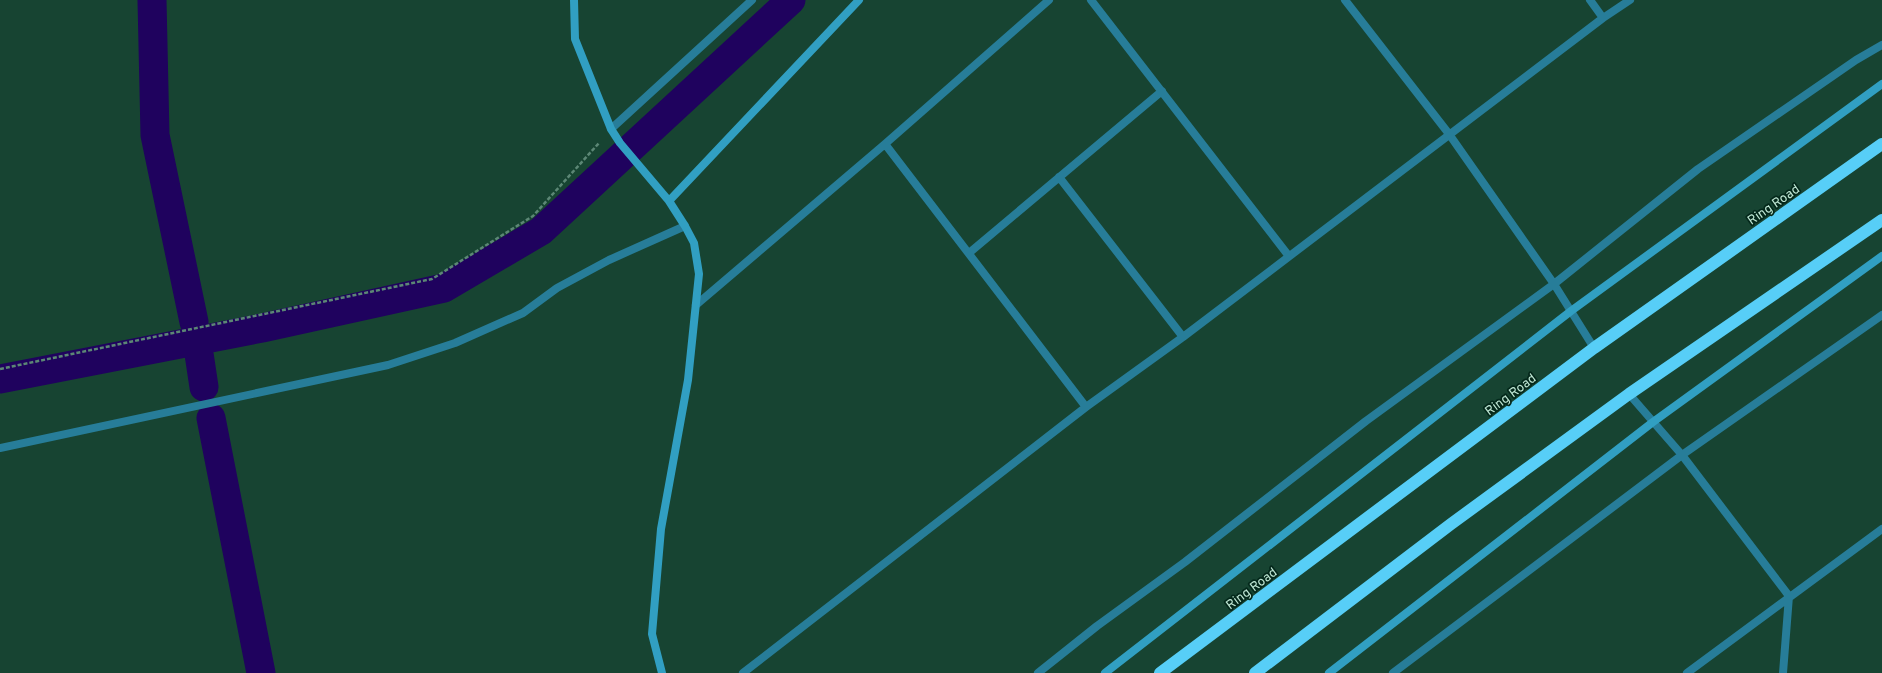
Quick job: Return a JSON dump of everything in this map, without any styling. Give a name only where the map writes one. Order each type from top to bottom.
[{"type":"highway","name":"Ring Road","points":[[1160,673],[1594,348],[1882,144]]},
{"type":"highway","points":[[1255,673],[1451,524],[1629,394],[1882,220]]},
{"type":"street","points":[[574,0],[575,39],[611,129],[620,143],[669,201],[685,226],[694,243],[699,274],[688,380],[661,529],[652,634],[662,673]]},
{"type":"street","points":[[611,129],[752,0]]},
{"type":"street","points":[[669,201],[859,0]]},
{"type":"street","points":[[696,304],[885,144],[1049,0]]},
{"type":"street","points":[[1091,0],[1288,255]]},
{"type":"street","points":[[1345,0],[1449,134],[1554,284],[1594,348]]},
{"type":"street","points":[[1590,0],[1603,18]]},
{"type":"street","points":[[742,673],[1086,407],[1183,337],[1288,255],[1603,18],[1630,0]]},
{"type":"street","points":[[1038,673],[1096,626],[1185,562],[1366,421],[1554,284],[1698,169],[1856,60],[1882,45]]},
{"type":"street","points":[[1105,673],[1571,311],[1882,84]]},
{"type":"street","points":[[969,254],[1162,91]]},
{"type":"street","points":[[885,144],[1086,407]]},
{"type":"street","points":[[1059,177],[1183,337]]},
{"type":"street","points":[[0,448],[388,365],[440,348],[523,313],[558,288],[609,260],[685,226]]},
{"type":"street","points":[[1329,673],[1653,422],[1882,256]]},
{"type":"street","points":[[1393,673],[1682,455],[1882,315]]},
{"type":"street","points":[[1629,394],[1682,455],[1790,596],[1783,673]]},
{"type":"street","points":[[1687,673],[1882,529]]},
{"type":"path","points":[[0,369],[432,279],[533,216],[611,129]]},
{"type":"waterway","points":[[152,0],[155,135],[194,322]]},
{"type":"waterway","points":[[0,379],[262,328],[444,288],[541,231],[791,0]]},
{"type":"waterway","points":[[198,347],[204,387]]},
{"type":"waterway","points":[[211,418],[261,673]]}]
